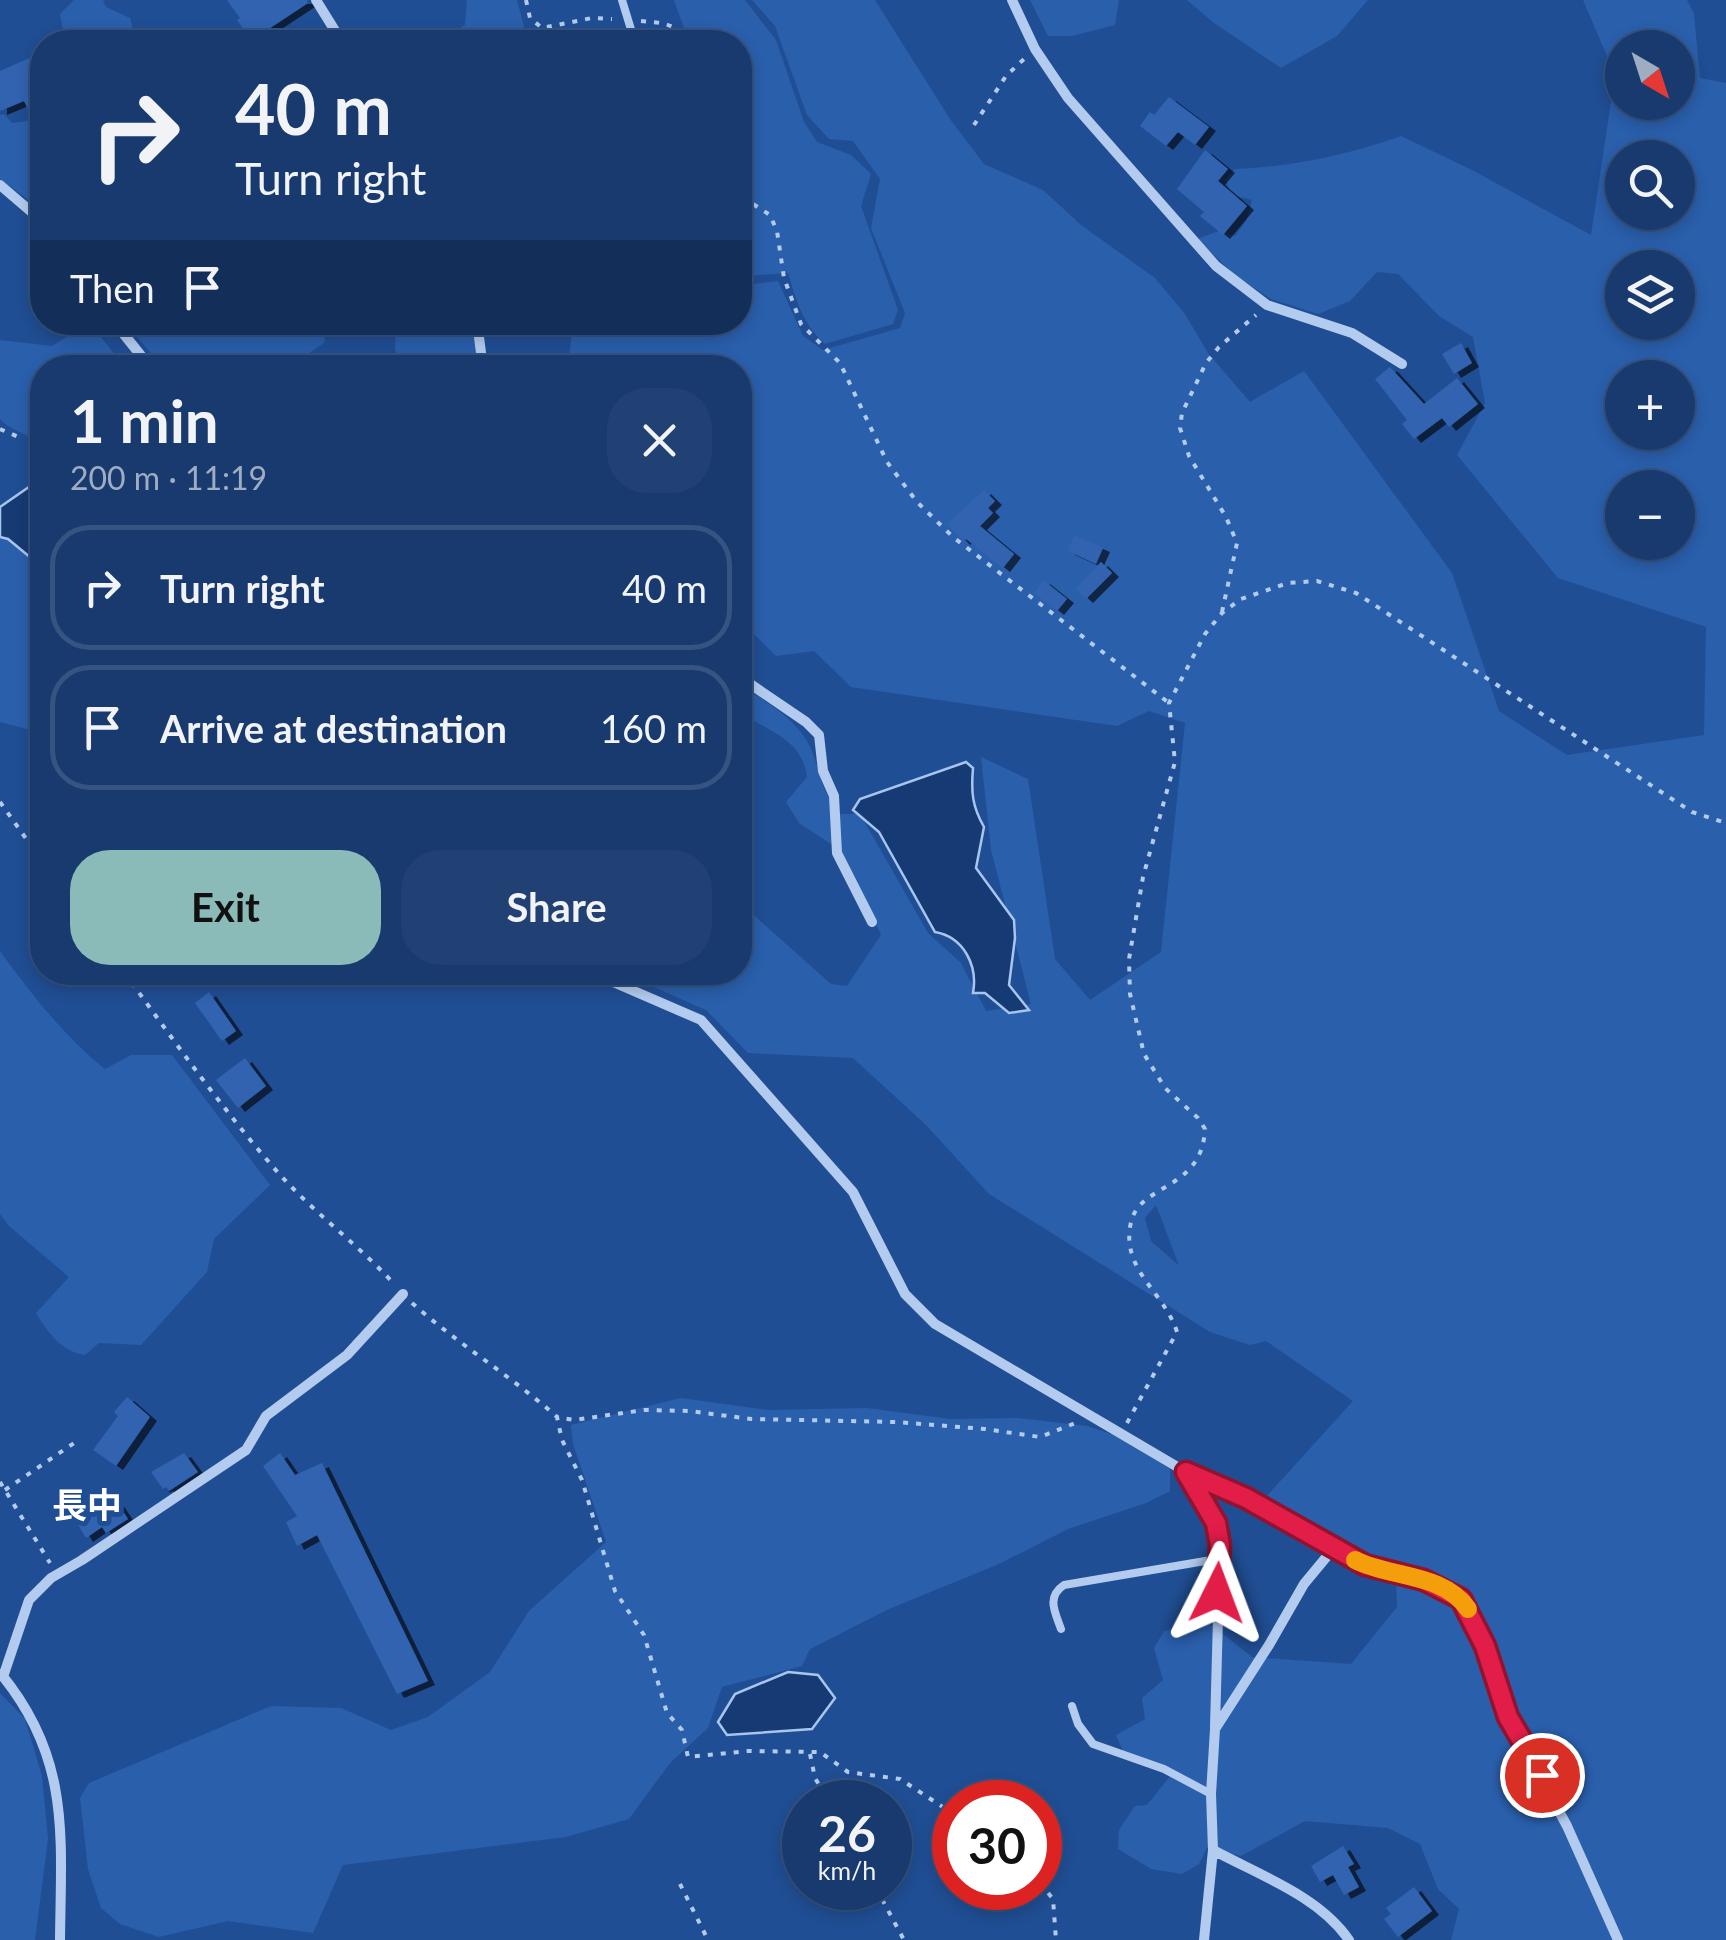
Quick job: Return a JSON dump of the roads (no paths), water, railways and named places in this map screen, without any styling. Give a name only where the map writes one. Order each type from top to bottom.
[{"type":"street","points":[[316,0],[335,30]]},
{"type":"street","points":[[1012,0],[1035,49],[1068,98],[1175,224],[1216,266],[1267,305],[1352,333],[1402,364]]},
{"type":"street","points":[[0,186],[30,212]]},
{"type":"street","points":[[124,335],[141,355]]},
{"type":"street","points":[[752,685],[819,735],[823,771],[834,796],[838,853],[872,922]]},
{"type":"street","points":[[620,985],[701,1020],[853,1192],[913,1304],[935,1324],[1186,1472],[1246,1498],[1333,1549],[1365,1565],[1424,1580],[1461,1599],[1485,1646],[1508,1717],[1568,1826],[1618,1940]]},
{"type":"street","points":[[60,1940],[61,1830],[54,1772],[35,1725],[2,1675],[29,1600],[57,1574],[246,1450],[266,1416],[348,1355],[403,1294]]},
{"type":"street","points":[[1186,1472],[1216,1523],[1220,1545],[1210,1794],[1213,1850],[1204,1940]]},
{"type":"street","points":[[1215,1730],[1304,1584],[1333,1549]]},
{"type":"street","points":[[1213,1850],[1320,1908],[1338,1923],[1349,1940]]},
{"type":"lane","points":[[622,0],[631,30]]},
{"type":"lane","points":[[1060,1629],[1052,1606],[1057,1590],[1064,1585],[1217,1559]]},
{"type":"lane","points":[[1072,1706],[1078,1724],[1093,1744],[1164,1769],[1210,1794]]},
{"type":"district","name":"長中","points":[[87,1504]]}]
